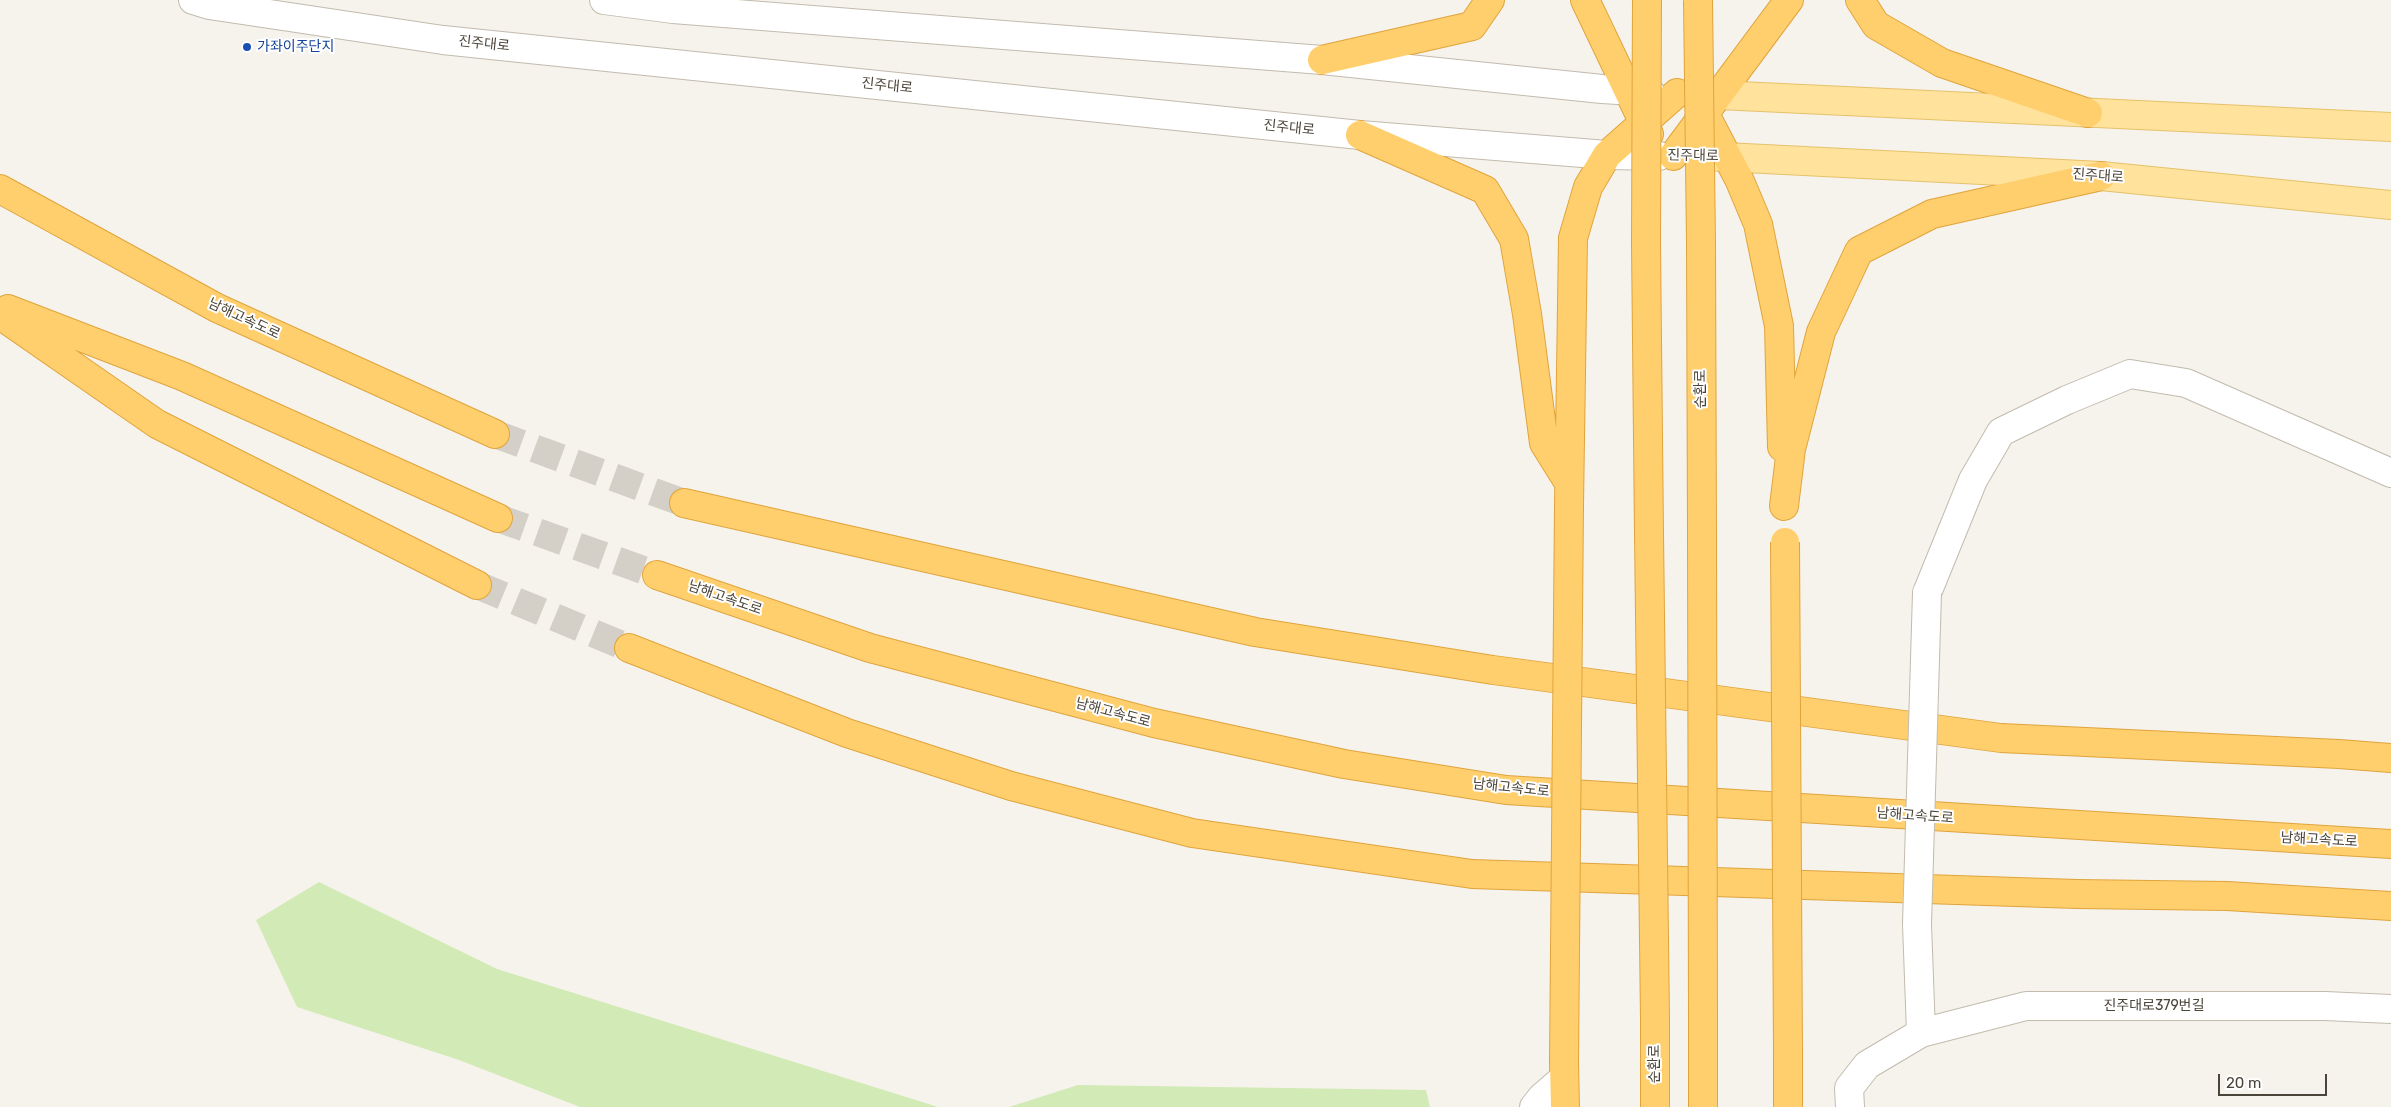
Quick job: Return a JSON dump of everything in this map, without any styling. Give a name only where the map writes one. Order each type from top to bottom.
[{"type":"highway","points":[[1322,60],[1472,26],[1490,0]]},
{"type":"highway","points":[[1585,0],[1643,122],[1666,156],[1698,98],[1789,0]]},
{"type":"highway","name":"순환로","points":[[1647,0],[1646,242],[1656,1107]]},
{"type":"highway","name":"순환로","points":[[1698,0],[1701,243],[1703,1107]]},
{"type":"highway","points":[[1860,0],[1876,25],[1942,63],[2088,113]]},
{"type":"highway","points":[[1565,1107],[1569,494],[1573,238],[1588,186],[1607,156],[1643,122],[1698,98]]},
{"type":"highway","points":[[1698,98],[1728,157],[1758,224],[1779,326],[1785,542],[1788,1107]]},
{"type":"highway","points":[[1360,135],[1485,190],[1514,239],[1527,314],[1544,443],[1569,494]]},
{"type":"highway","points":[[1784,506],[1791,450],[1821,332],[1859,251],[1932,214],[2101,176]]},
{"type":"highway","name":"남해고속도로","points":[[0,189],[217,308],[495,434]]},
{"type":"highway","points":[[0,306],[182,376],[498,518]]},
{"type":"highway","points":[[0,316],[157,424],[477,585]]},
{"type":"highway","points":[[684,503],[1255,632],[1494,670],[2001,738],[2391,758]]},
{"type":"highway","name":"남해고속도로","points":[[657,575],[870,648],[1154,723],[1344,764],[1506,790],[2391,844]]},
{"type":"highway","points":[[629,648],[847,733],[1011,786],[1192,833],[1472,874],[2067,894],[2226,896],[2391,906]]},
{"type":"highway","points":[[2339,754],[2391,748]]},
{"type":"highway","points":[[2226,896],[2391,921]]},
{"type":"main road","points":[[1698,98],[2391,127]]},
{"type":"main road","name":"진주대로","points":[[1666,156],[1728,157],[2101,176],[2391,205]]},
{"type":"street","name":"진주대로","points":[[193,0],[209,5],[443,40],[1360,135],[1607,156],[1666,156]]},
{"type":"street","points":[[604,0],[683,10],[1322,60],[1698,98]]},
{"type":"street","points":[[1921,1033],[1917,924],[1927,593],[1973,480],[2001,432],[2067,400],[2130,374],[2186,383],[2391,473]]},
{"type":"street","name":"진주대로379번길","points":[[1850,1107],[1849,1088],[1867,1065],[1921,1033],[2026,1006],[2325,1006],[2391,1009]]},
{"type":"street","points":[[1534,1107],[1564,1070]]},
{"type":"green space","points":[[319,882],[497,969],[938,1107],[580,1107],[459,1060],[297,1007],[256,920]]},
{"type":"green space","points":[[1078,1085],[1426,1090],[1430,1107],[1009,1107]]},
{"type":"tunnel","points":[[495,434],[684,503]]},
{"type":"tunnel","points":[[498,518],[657,575]]},
{"type":"tunnel","points":[[477,585],[629,648]]},
{"type":"place","name":"가좌이주단지","points":[[247,47]]}]
